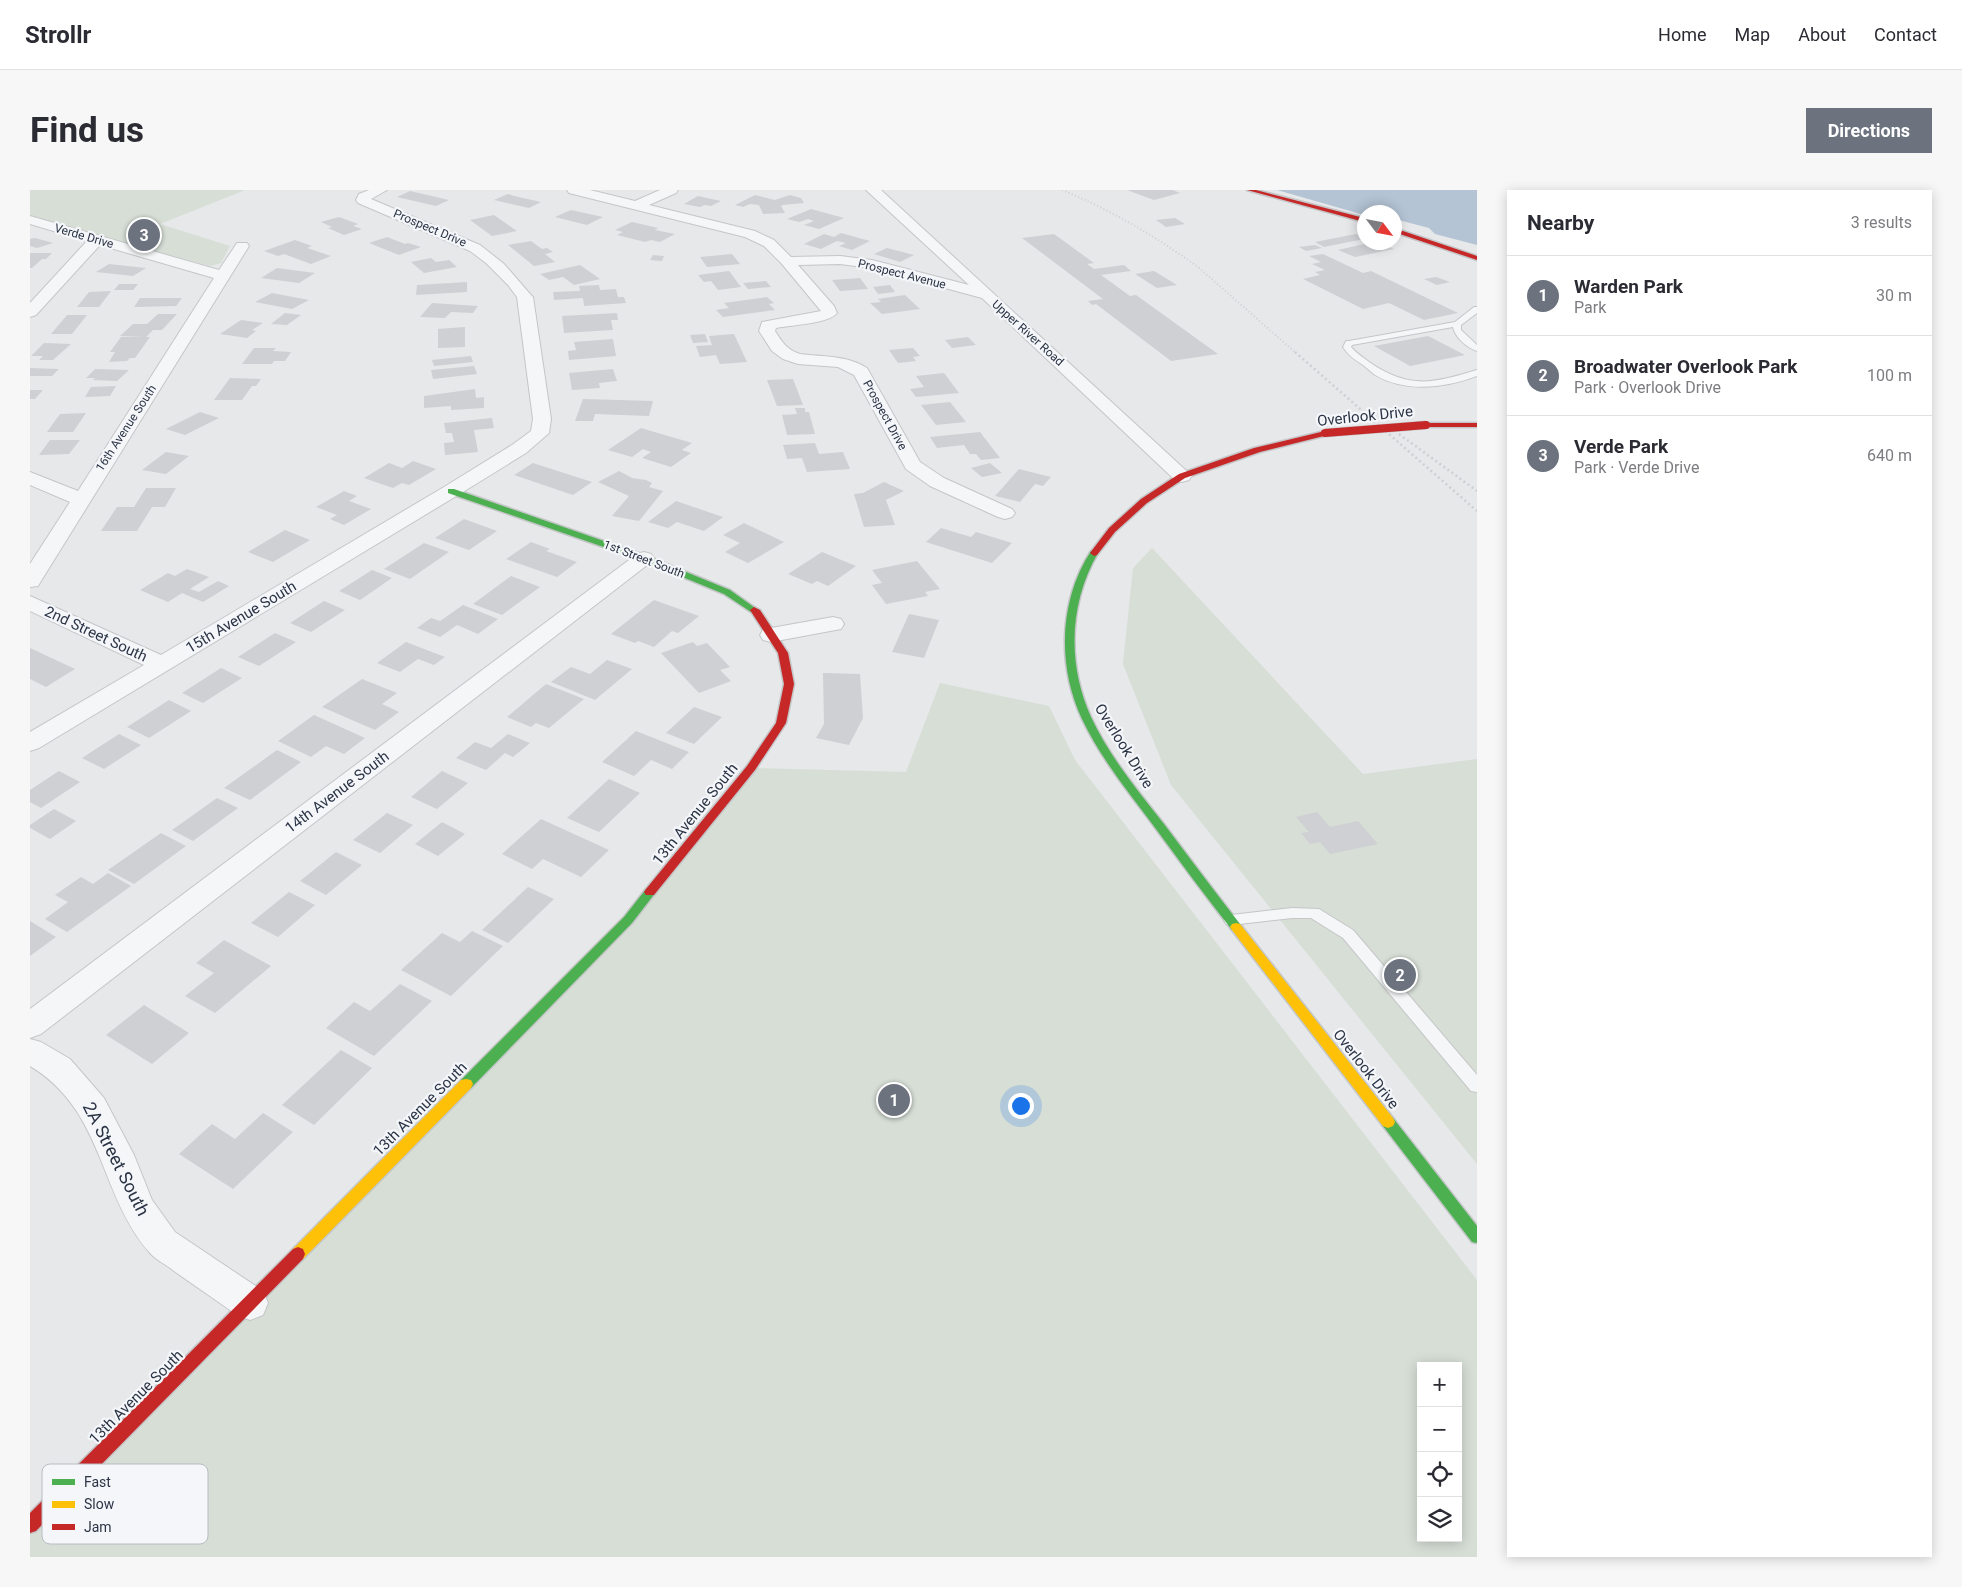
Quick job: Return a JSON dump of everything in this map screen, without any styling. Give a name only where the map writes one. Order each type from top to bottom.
[{"type":"street","name":"Prospect Drive","points":[[380,190],[364,197],[363,200],[467,243],[483,253],[513,281],[525,297],[542,419],[540,433],[519,449],[451,491]]},
{"type":"street","name":"Prospect Drive","points":[[574,190],[750,234],[768,243],[788,261],[829,313],[820,317],[780,321],[768,325],[767,331],[780,350],[802,360],[841,362],[851,365],[861,372],[913,466],[937,482],[1006,513]]},
{"type":"street","points":[[636,206],[671,190]]},
{"type":"street","name":"Upper River Road","points":[[873,190],[1182,476]]},
{"type":"street","points":[[1250,190],[1357,218]]},
{"type":"street","name":"Verde Drive","points":[[30,220],[224,276]]},
{"type":"street","points":[[1402,233],[1477,258]]},
{"type":"street","points":[[30,312],[96,240]]},
{"type":"street","name":"16th Avenue South","points":[[30,581],[242,246]]},
{"type":"street","name":"Prospect Avenue","points":[[788,261],[840,260],[872,264],[940,284],[985,294]]},
{"type":"street","name":"Overlook Drive","points":[[1477,425],[1426,425],[1325,433],[1257,450],[1182,476],[1138,507],[1112,530],[1084,567],[1074,602],[1069,639],[1073,679],[1086,717],[1118,770],[1231,920],[1477,1237]]},
{"type":"street","points":[[30,478],[81,499]]},
{"type":"street","name":"1st Street South","points":[[451,491],[644,558],[727,592],[757,612],[783,653],[789,684]]},
{"type":"street","name":"15th Avenue South","points":[[30,743],[451,491]]},
{"type":"street","name":"14th Avenue South","points":[[30,1026],[644,558]]},
{"type":"street","name":"2nd Street South","points":[[34,609],[162,664]]},
{"type":"street","points":[[772,635],[833,624]]},
{"type":"street","name":"13th Avenue South","points":[[90,1464],[628,920],[751,768],[781,723],[789,684]]},
{"type":"street","name":"2A Street South","points":[[30,1051],[59,1068],[93,1107],[117,1155],[138,1208],[164,1243],[250,1303]]},
{"type":"street","name":"13th Avenue South","points":[[30,1525],[42,1513]]},
{"type":"lane","points":[[1477,309],[1457,324],[1349,343],[1347,347],[1351,353],[1382,375],[1413,384],[1438,384],[1477,374]]},
{"type":"lane","points":[[1457,324],[1457,330],[1477,350]]},
{"type":"lane","points":[[1231,920],[1292,913],[1314,913],[1348,934],[1477,1086]]},
{"type":"shaded area","points":[[30,190],[245,190],[160,224],[230,246],[221,263],[211,266],[30,218]]},
{"type":"shaded area","points":[[1152,548],[1363,774],[1477,759],[1477,1164],[1171,785],[1123,664],[1133,568]]},
{"type":"shaded area","points":[[940,683],[1049,706],[1075,760],[1477,1280],[1477,1557],[30,1557],[30,1524],[42,1512],[42,1544],[208,1544],[208,1464],[89,1464],[628,920],[751,768],[906,772]]},
{"type":"water","points":[[1277,190],[1477,190],[1477,245],[1435,234],[1429,228],[1402,221],[1402,205],[1357,205],[1357,213]]},
{"type":"building","points":[[1127,190],[1173,190],[1180,193],[1154,200]]},
{"type":"building","points":[[410,191],[449,200],[436,206],[397,197]]},
{"type":"building","points":[[508,194],[541,202],[529,208],[494,200]]},
{"type":"building","points":[[755,195],[775,200],[790,195],[801,198],[804,203],[781,206],[785,213],[763,214],[759,205],[750,204],[743,207],[735,205]]},
{"type":"building","points":[[698,196],[721,201],[711,206],[705,205],[700,207],[684,204]]},
{"type":"building","points":[[811,209],[844,218],[819,229],[804,225],[814,221],[808,219],[799,222],[787,219]]},
{"type":"building","points":[[571,210],[603,217],[587,225],[555,217]]},
{"type":"building","points":[[494,215],[517,231],[492,236],[470,220]]},
{"type":"building","points":[[339,217],[358,224],[353,226],[362,229],[344,235],[328,228],[332,227],[321,222]]},
{"type":"building","points":[[1175,218],[1185,224],[1166,227],[1156,220]]},
{"type":"building","points":[[632,222],[658,228],[655,230],[675,234],[660,242],[651,240],[645,242],[617,235],[623,232],[615,230]]},
{"type":"building","points":[[841,233],[870,241],[852,250],[839,246],[846,243],[837,241],[821,249],[804,244],[824,234],[834,237]]},
{"type":"building","points":[[1054,234],[1094,263],[1087,264],[1094,269],[1124,265],[1131,271],[1101,275],[1130,296],[1136,295],[1218,354],[1171,361],[1096,304],[1092,305],[1088,301],[1103,299],[1022,238]]},
{"type":"building","points":[[1357,235],[1357,240],[1324,247],[1315,242]]},
{"type":"building","points":[[387,237],[405,244],[408,243],[421,247],[399,255],[369,243]]},
{"type":"building","points":[[35,238],[53,243],[37,248],[30,246],[30,239]]},
{"type":"building","points":[[295,240],[312,246],[307,248],[331,256],[311,264],[284,254],[278,256],[264,251]]},
{"type":"building","points":[[531,241],[542,249],[547,248],[553,252],[545,254],[555,262],[534,266],[508,245]]},
{"type":"building","points":[[1315,245],[1322,248],[1306,251],[1299,247]]},
{"type":"building","points":[[1357,246],[1357,250],[1389,250],[1355,257],[1338,250]]},
{"type":"building","points":[[887,248],[914,255],[900,262],[874,254]]},
{"type":"building","points":[[30,253],[52,253],[46,259],[42,259],[30,268]]},
{"type":"building","points":[[732,254],[740,264],[707,267],[700,257]]},
{"type":"building","points":[[1323,254],[1363,273],[1371,271],[1458,313],[1424,320],[1389,303],[1363,309],[1303,279],[1320,275],[1315,272],[1325,270],[1312,264],[1321,262],[1309,256]]},
{"type":"building","points":[[653,255],[664,256],[662,261],[650,260]]},
{"type":"building","points":[[431,258],[436,262],[449,260],[457,267],[424,273],[411,262]]},
{"type":"building","points":[[109,264],[146,268],[133,276],[96,272]]},
{"type":"building","points":[[580,265],[600,279],[574,285],[563,277],[549,280],[540,274]]},
{"type":"building","points":[[277,268],[315,273],[299,283],[261,278]]},
{"type":"building","points":[[729,271],[741,287],[718,290],[711,281],[704,282],[698,275]]},
{"type":"building","points":[[1154,271],[1177,285],[1157,288],[1135,274]]},
{"type":"building","points":[[1436,277],[1450,282],[1437,285],[1424,279]]},
{"type":"building","points":[[860,278],[868,289],[840,291],[832,280]]},
{"type":"building","points":[[766,281],[771,287],[748,289],[743,283]]},
{"type":"building","points":[[467,282],[467,292],[416,295],[417,285]]},
{"type":"building","points":[[119,284],[138,284],[133,290],[114,290]]},
{"type":"building","points":[[599,285],[600,290],[616,289],[618,297],[624,297],[626,303],[584,306],[583,298],[554,300],[553,292],[580,291],[579,286]]},
{"type":"building","points":[[890,285],[895,292],[878,294],[873,287]]},
{"type":"building","points":[[111,291],[99,307],[77,307],[89,292]]},
{"type":"building","points":[[272,293],[309,300],[292,309],[255,302]]},
{"type":"building","points":[[905,295],[920,309],[882,314],[870,303],[881,302],[878,299]]},
{"type":"building","points":[[767,297],[774,303],[769,304],[775,310],[723,317],[716,310],[729,308],[724,303]]},
{"type":"building","points":[[140,298],[182,298],[176,306],[134,307]]},
{"type":"building","points":[[432,303],[478,306],[473,313],[451,312],[445,318],[420,317]]},
{"type":"building","points":[[285,313],[301,315],[287,325],[271,324]]},
{"type":"building","points":[[617,313],[618,320],[611,320],[613,330],[564,333],[562,316]]},
{"type":"building","points":[[158,314],[177,314],[162,330],[153,330],[146,337],[150,337],[135,358],[130,358],[127,361],[109,362],[115,352],[110,352],[121,337],[143,337],[120,336],[133,324],[147,324]]},
{"type":"building","points":[[67,315],[87,315],[72,334],[51,334]]},
{"type":"building","points":[[241,320],[263,323],[252,330],[256,331],[247,338],[220,334]]},
{"type":"building","points":[[465,327],[465,347],[438,348],[438,329]]},
{"type":"building","points":[[705,334],[708,342],[693,343],[690,335]]},
{"type":"building","points":[[734,334],[747,362],[720,364],[716,355],[700,357],[696,346],[712,345],[709,336]]},
{"type":"building","points":[[1428,336],[1465,355],[1410,366],[1374,346]]},
{"type":"building","points":[[968,337],[976,345],[952,348],[945,340]]},
{"type":"building","points":[[613,339],[616,356],[569,360],[568,351],[576,350],[574,342]]},
{"type":"building","points":[[44,343],[71,344],[53,360],[39,360],[43,356],[31,356]]},
{"type":"building","points":[[254,348],[276,348],[273,351],[291,352],[285,361],[274,361],[272,364],[242,364]]},
{"type":"building","points":[[913,348],[920,356],[913,357],[916,361],[898,363],[889,350]]},
{"type":"building","points":[[471,356],[473,362],[434,366],[432,360]]},
{"type":"building","points":[[474,366],[477,374],[433,379],[431,370]]},
{"type":"building","points":[[30,368],[59,369],[52,376],[30,376]]},
{"type":"building","points":[[95,369],[129,370],[117,381],[86,378]]},
{"type":"building","points":[[613,369],[617,381],[599,383],[600,388],[572,390],[569,373]]},
{"type":"building","points":[[944,373],[959,393],[916,397],[910,389],[924,387],[916,376]]},
{"type":"building","points":[[230,378],[261,379],[256,386],[252,386],[242,400],[214,400]]},
{"type":"building","points":[[793,379],[803,405],[777,406],[767,380]]},
{"type":"building","points":[[116,386],[110,396],[85,397],[91,387]]},
{"type":"building","points":[[475,389],[476,398],[484,397],[484,408],[451,410],[451,406],[424,408],[424,396]]},
{"type":"building","points":[[30,390],[43,390],[35,399],[30,399]]},
{"type":"building","points":[[583,399],[653,401],[649,416],[595,414],[593,421],[575,421]]},
{"type":"building","points":[[950,402],[966,422],[936,425],[921,405]]},
{"type":"building","points":[[795,408],[805,408],[805,412],[809,412],[815,434],[787,435],[782,415],[797,414]]},
{"type":"building","points":[[200,412],[219,418],[185,435],[166,429]]},
{"type":"building","points":[[86,413],[73,432],[47,432],[60,414]]},
{"type":"building","points":[[492,418],[494,428],[474,430],[478,452],[445,455],[444,443],[454,442],[452,433],[446,433],[444,423]]},
{"type":"building","points":[[641,428],[692,443],[682,450],[691,453],[671,467],[642,458],[651,452],[643,449],[632,457],[608,450]]},
{"type":"building","points":[[980,432],[1000,458],[981,460],[976,454],[970,454],[964,445],[937,448],[930,437]]},
{"type":"building","points":[[50,440],[80,440],[69,454],[39,455]]},
{"type":"building","points":[[815,443],[819,454],[843,452],[850,469],[807,472],[802,458],[787,459],[783,445]]},
{"type":"building","points":[[166,452],[189,456],[166,474],[142,470]]},
{"type":"building","points":[[413,461],[436,469],[409,485],[402,483],[393,488],[364,478],[389,463],[402,468]]},
{"type":"building","points":[[533,463],[592,482],[573,495],[514,475]]},
{"type":"building","points":[[990,463],[1002,473],[982,477],[971,468]]},
{"type":"building","points":[[1019,469],[1051,477],[1043,486],[1035,484],[1020,502],[995,496]]},
{"type":"building","points":[[619,471],[632,478],[646,480],[652,483],[649,487],[663,491],[639,521],[612,516],[629,496],[598,482]]},
{"type":"building","points":[[884,482],[904,491],[886,500],[895,525],[864,527],[854,494],[863,493]]},
{"type":"building","points":[[146,488],[176,488],[165,507],[152,507],[137,531],[101,531],[117,507],[134,507]]},
{"type":"building","points":[[344,491],[357,496],[349,501],[371,509],[344,525],[330,519],[337,515],[316,507]]},
{"type":"building","points":[[676,501],[723,517],[704,531],[677,522],[668,528],[648,522]]},
{"type":"building","points":[[464,519],[497,531],[469,550],[435,538]]},
{"type":"building","points":[[744,523],[784,542],[748,563],[725,552],[740,543],[723,535]]},
{"type":"building","points":[[941,528],[971,537],[976,532],[1012,543],[992,563],[926,542]]},
{"type":"building","points":[[285,530],[310,540],[273,562],[248,552]]},
{"type":"building","points":[[531,542],[550,549],[546,551],[577,562],[557,577],[506,559]]},
{"type":"building","points":[[424,543],[449,552],[410,579],[384,569]]},
{"type":"building","points":[[822,552],[856,566],[828,586],[817,581],[812,584],[788,574]]},
{"type":"building","points":[[917,561],[940,589],[925,592],[928,596],[886,604],[872,585],[882,583],[872,570]]},
{"type":"building","points":[[187,569],[209,577],[190,589],[199,592],[218,581],[229,586],[203,602],[182,593],[168,602],[140,590],[168,573],[175,576]]},
{"type":"building","points":[[372,570],[392,578],[360,600],[339,591]]},
{"type":"building","points":[[511,576],[540,587],[502,615],[473,604]]},
{"type":"building","points":[[654,600],[699,616],[678,633],[672,631],[654,647],[638,641],[635,643],[611,634]]},
{"type":"building","points":[[324,601],[345,610],[311,632],[290,623]]},
{"type":"building","points":[[463,605],[498,619],[478,634],[457,625],[440,637],[417,628],[431,618],[440,621]]},
{"type":"building","points":[[909,614],[939,620],[924,658],[892,652]]},
{"type":"building","points":[[275,633],[296,642],[259,666],[238,657]]},
{"type":"building","points":[[406,642],[445,657],[434,665],[418,659],[400,672],[377,663]]},
{"type":"building","points":[[693,642],[697,646],[707,643],[730,667],[720,670],[731,681],[699,693],[661,653]]},
{"type":"building","points":[[30,648],[75,669],[46,687],[30,679]]},
{"type":"building","points":[[607,660],[632,669],[595,700],[551,682],[571,667],[590,674]]},
{"type":"building","points":[[221,668],[242,678],[203,703],[182,693]]},
{"type":"building","points":[[823,673],[860,674],[863,718],[849,745],[816,738],[824,724]]},
{"type":"building","points":[[362,679],[397,693],[382,704],[399,712],[375,730],[322,707]]},
{"type":"building","points":[[546,684],[584,699],[549,728],[536,723],[531,727],[507,717]]},
{"type":"building","points":[[169,700],[191,711],[149,738],[127,727]]},
{"type":"building","points":[[694,707],[722,717],[694,744],[666,733]]},
{"type":"building","points":[[314,715],[365,738],[344,754],[326,746],[311,757],[278,741]]},
{"type":"building","points":[[636,731],[689,752],[672,769],[651,760],[634,776],[602,762]]},
{"type":"building","points":[[119,734],[141,745],[104,769],[82,758]]},
{"type":"building","points":[[508,734],[530,743],[513,757],[505,753],[486,770],[456,758],[475,742],[491,748]]},
{"type":"building","points":[[277,750],[301,762],[250,800],[224,788]]},
{"type":"building","points":[[59,771],[80,782],[41,808],[30,802],[30,790]]},
{"type":"building","points":[[442,771],[468,783],[437,809],[411,797]]},
{"type":"building","points":[[609,779],[640,793],[599,832],[567,818]]},
{"type":"building","points":[[217,798],[238,808],[193,841],[172,830]]},
{"type":"building","points":[[54,809],[76,821],[50,839],[30,828],[30,825]]},
{"type":"building","points":[[1317,812],[1330,827],[1358,821],[1378,844],[1330,854],[1320,842],[1310,844],[1301,833],[1309,832],[1296,817]]},
{"type":"building","points":[[387,813],[413,825],[380,853],[353,840]]},
{"type":"building","points":[[541,819],[609,850],[581,877],[543,859],[532,869],[502,854]]},
{"type":"building","points":[[442,822],[465,834],[438,856],[415,844]]},
{"type":"building","points":[[161,833],[186,846],[134,884],[108,870]]},
{"type":"building","points":[[336,852],[362,865],[326,895],[300,881]]},
{"type":"building","points":[[108,873],[131,886],[67,932],[45,919],[68,902],[55,895],[81,877],[93,884]]},
{"type":"building","points":[[528,887],[554,899],[508,943],[482,930]]},
{"type":"building","points":[[289,892],[315,905],[278,937],[251,923]]},
{"type":"building","points":[[30,921],[56,937],[30,956]]},
{"type":"building","points":[[472,931],[503,946],[451,996],[401,970],[442,933],[460,942]]},
{"type":"building","points":[[224,940],[271,966],[215,1013],[185,996],[214,973],[196,963]]},
{"type":"building","points":[[400,984],[432,1001],[374,1056],[326,1028],[354,1002],[370,1011]]},
{"type":"building","points":[[144,1005],[189,1033],[152,1064],[106,1035]]},
{"type":"building","points":[[341,1050],[372,1068],[314,1125],[282,1105]]},
{"type":"building","points":[[263,1113],[293,1132],[233,1189],[179,1154],[212,1124],[235,1139]]},
{"type":"railway","points":[[1062,190],[1115,215],[1149,234],[1198,267],[1296,353]]},
{"type":"railway","points":[[1295,352],[1477,511]]},
{"type":"railway","points":[[1399,434],[1477,491]]},
{"type":"traffic: fast","points":[[451,491],[644,558],[727,592],[754,610]]},
{"type":"traffic: fast","points":[[1094,553],[1084,570],[1076,590],[1070,633],[1073,677],[1086,717],[1113,763],[1236,927]]},
{"type":"traffic: fast","points":[[466,1084],[628,920],[650,892]]},
{"type":"traffic: fast","points":[[1388,1122],[1477,1237]]},
{"type":"traffic: slow","points":[[1236,927],[1388,1122]]},
{"type":"traffic: slow","points":[[298,1254],[466,1084]]},
{"type":"traffic: jam","points":[[1250,190],[1357,218]]},
{"type":"traffic: jam","points":[[1402,233],[1477,258]]},
{"type":"traffic: jam","points":[[1426,425],[1477,425]]},
{"type":"traffic: jam","points":[[1325,433],[1426,425]]},
{"type":"traffic: jam","points":[[1094,553],[1112,530],[1144,501],[1182,476],[1257,450],[1325,433]]},
{"type":"traffic: jam","points":[[650,892],[751,768],[781,723],[789,684],[783,653],[754,610]]},
{"type":"traffic: jam","points":[[90,1464],[298,1254]]},
{"type":"traffic: jam","points":[[30,1525],[42,1513]]},
{"type":"place","name":"Verde Park","points":[[144,235]]},
{"type":"place","name":"Broadwater Overlook Park","points":[[1400,975]]},
{"type":"place","name":"Warden Park","points":[[894,1100]]}]
